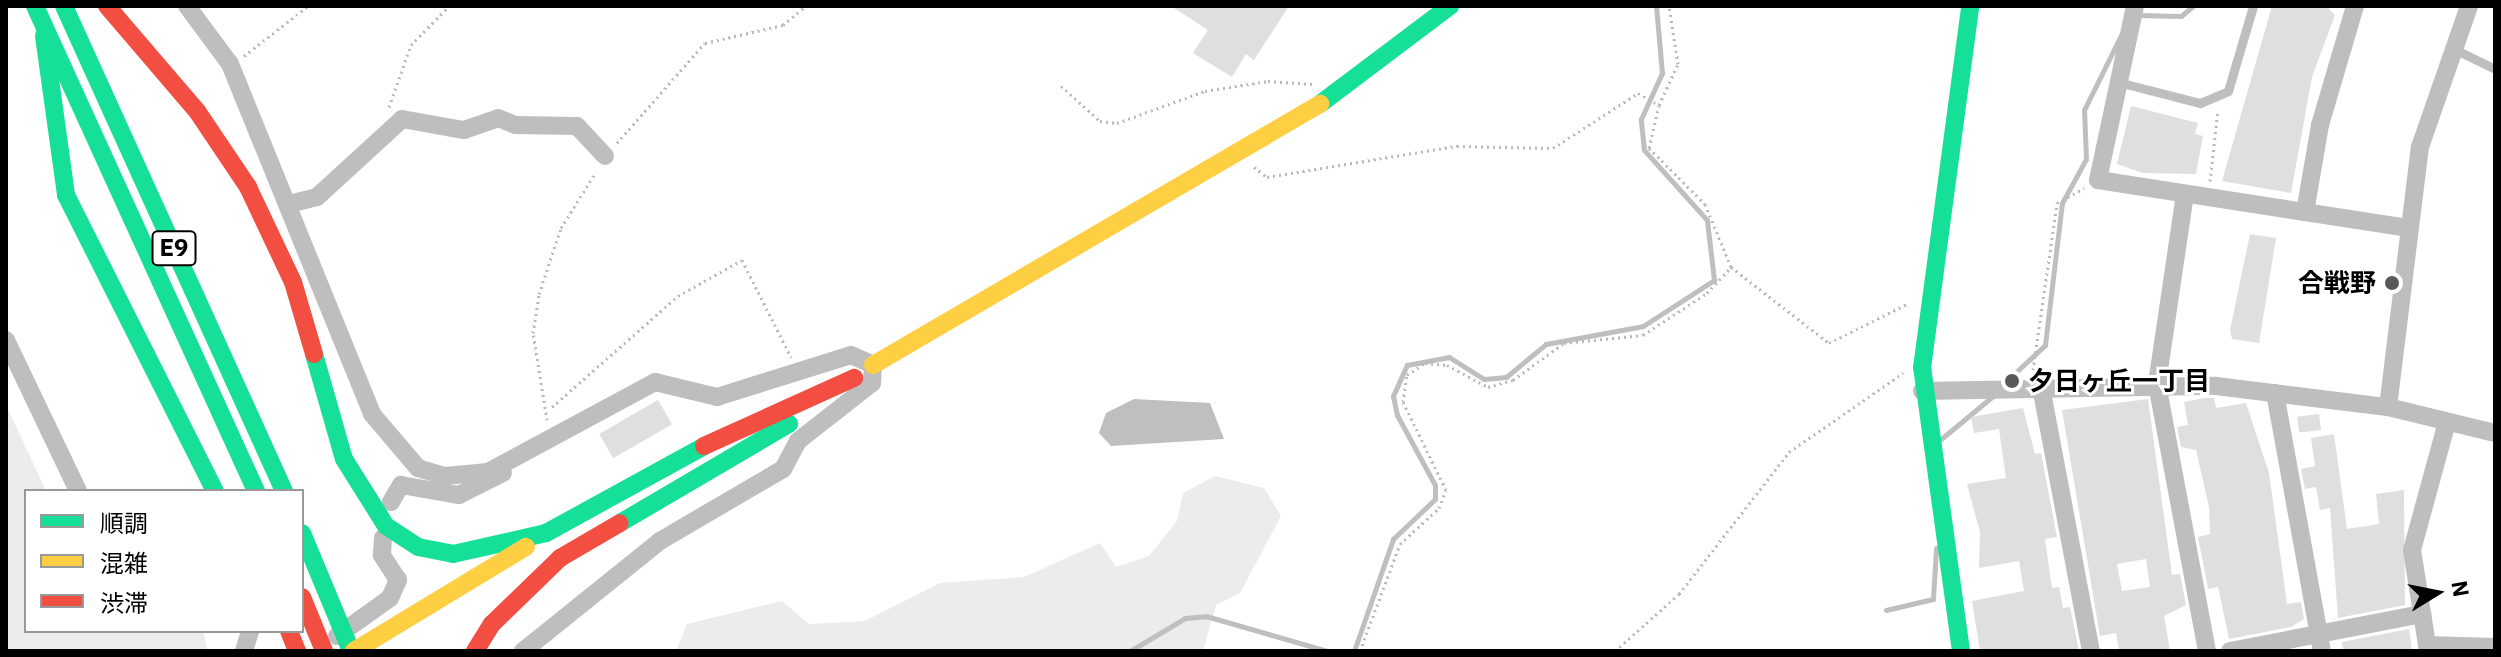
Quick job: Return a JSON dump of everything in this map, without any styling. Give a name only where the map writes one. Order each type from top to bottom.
[{"type":"main road","name":"E9","points":[[64,6],[283,489]]},
{"type":"main road","points":[[107,6],[197,111],[248,187],[293,282],[344,459],[386,526],[418,547],[453,554],[546,533]]},
{"type":"main road","points":[[386,651],[724,467],[873,365],[1375,68],[1450,6]]},
{"type":"main road","points":[[1961,651],[1922,391],[1922,368],[1926,302],[1970,6]]},
{"type":"main road","name":"E9","points":[[39,14],[255,489]]},
{"type":"main road","points":[[39,14],[66,195],[214,489]]},
{"type":"main road","points":[[304,538],[352,651],[546,533],[711,442],[854,378]]},
{"type":"main road","points":[[475,651],[508,606],[560,558]]},
{"type":"main road","points":[[304,603],[319,647]]},
{"type":"street","points":[[187,6],[230,64],[372,414],[399,452],[445,476],[488,472],[655,382],[717,397],[851,355],[873,365],[872,383],[798,441],[783,469],[660,541],[523,651]]},
{"type":"street","points":[[2135,6],[2098,180],[2409,228]]},
{"type":"street","points":[[2305,212],[2320,125],[2355,6]]},
{"type":"street","points":[[2388,407],[2420,147],[2469,6]]},
{"type":"street","points":[[289,204],[317,197],[394,122],[420,119],[464,130],[498,118],[577,126],[605,156]]},
{"type":"street","points":[[2185,194],[2157,384],[2207,651]]},
{"type":"street","points":[[6,340],[77,489]]},
{"type":"street","points":[[1922,391],[2157,384],[2275,393],[2388,407],[2495,433]]},
{"type":"street","points":[[2036,388],[2091,651]]},
{"type":"street","points":[[2275,393],[2321,642]]},
{"type":"street","points":[[2447,422],[2412,550],[2428,648],[2495,647]]},
{"type":"street","points":[[391,502],[401,485],[415,482],[459,495],[498,479],[521,452]]},
{"type":"street","points":[[319,647],[390,598],[398,580],[382,555],[383,538]]},
{"type":"street","points":[[2230,651],[2321,642],[2422,614]]},
{"type":"lane","points":[[2118,82],[2200,103],[2228,91],[2253,6]]},
{"type":"lane","points":[[2452,48],[2495,69]]},
{"type":"path","points":[[230,64],[273,40],[308,6]]},
{"type":"path","points":[[394,122],[390,89],[397,71],[449,6]]},
{"type":"path","points":[[551,409],[533,333],[539,294],[561,228],[605,156],[705,43],[783,25],[806,6]]},
{"type":"path","points":[[1669,6],[1678,64],[1659,105],[1649,148],[1705,204],[1731,267],[1829,343],[1904,303],[1926,302]]},
{"type":"path","points":[[1061,86],[1100,121],[1117,123],[1205,91],[1326,78]]},
{"type":"path","points":[[1235,153],[1267,177],[1457,146],[1553,148],[1638,93],[1659,105]]},
{"type":"path","points":[[2207,197],[2217,95]]},
{"type":"path","points":[[2036,388],[2057,203],[2098,180]]},
{"type":"path","points":[[540,442],[551,409],[678,296],[742,260],[752,266],[797,371]]},
{"type":"path","points":[[1360,651],[1400,544],[1439,508],[1446,490],[1407,414],[1407,375],[1425,363],[1447,365],[1488,387],[1513,380],[1564,343],[1643,335],[1707,293],[1731,267]]},
{"type":"path","points":[[1615,651],[1679,594],[1789,452],[1896,375],[1922,368]]},
{"type":"shaded area","points":[[1134,399],[1210,403],[1224,439],[1111,446],[1099,433],[1106,413]]},
{"type":"shaded area","points":[[6,405],[45,489],[24,489],[24,633],[204,633],[207,651],[6,651]]},
{"type":"shaded area","points":[[1215,476],[1264,488],[1281,516],[1240,593],[1216,605],[1203,651],[676,651],[687,624],[782,601],[809,624],[865,621],[940,583],[1024,577],[1100,543],[1116,567],[1149,556],[1177,521],[1183,493]]},
{"type":"building","points":[[1171,6],[1289,6],[1254,60],[1246,54],[1232,77],[1193,53],[1208,30]]},
{"type":"building","points":[[2272,6],[2326,6],[2335,15],[2312,77],[2291,193],[2222,181]]},
{"type":"building","points":[[2131,106],[2198,123],[2195,134],[2203,136],[2196,174],[2143,173],[2117,164]]},
{"type":"building","points":[[2250,234],[2276,238],[2259,343],[2232,339],[2230,330]]},
{"type":"building","points":[[2214,398],[2216,408],[2246,403],[2269,473],[2287,604],[2301,602],[2304,619],[2291,627],[2229,639],[2218,587],[2208,589],[2198,537],[2210,534],[2209,507],[2196,450],[2181,447],[2177,427],[2188,425],[2184,402]]},
{"type":"building","points":[[2148,399],[2172,575],[2180,574],[2186,605],[2164,616],[2170,651],[2119,651],[2116,633],[2100,636],[2062,410]],"holes":[[[2146,559],[2150,587],[2122,591],[2117,564]]]},
{"type":"building","points":[[658,400],[672,424],[613,458],[599,434]]},
{"type":"building","points":[[2023,408],[2035,454],[2041,453],[2057,537],[2045,539],[2052,588],[2059,587],[2063,608],[2070,607],[2079,651],[1980,651],[1972,601],[2024,591],[2019,561],[1979,568],[1980,532],[1967,484],[2006,478],[1999,429],[1974,433],[1971,417]]},
{"type":"building","points":[[2319,414],[2321,430],[2299,433],[2297,417]]},
{"type":"building","points":[[2334,434],[2347,529],[2379,524],[2376,494],[2404,490],[2405,605],[2338,618],[2330,508],[2320,510],[2316,487],[2305,489],[2301,469],[2315,466],[2311,438]]},
{"type":"building","points":[[2409,629],[2412,651],[2343,651],[2342,642]]},
{"type":"waterway","points":[[1354,651],[1393,539],[1435,499],[1435,485],[1397,415],[1393,396],[1407,365],[1449,357],[1484,379],[1506,377],[1546,344],[1643,326],[1714,280],[1707,220],[1644,150],[1641,119],[1662,73],[1656,6]]},
{"type":"waterway","points":[[2137,15],[2181,16],[2193,6]]},
{"type":"waterway","points":[[2002,385],[2045,345],[2062,203],[2086,159],[2084,110],[2123,31]]},
{"type":"waterway","points":[[1941,439],[1993,396]]},
{"type":"waterway","points":[[1886,610],[1933,599],[1936,548]]},
{"type":"waterway","points":[[1130,651],[1185,618],[1206,616],[1327,651]]},
{"type":"traffic: fast","points":[[35,6],[255,489]]},
{"type":"traffic: fast","points":[[64,6],[283,489]]},
{"type":"traffic: fast","points":[[1320,104],[1450,6]]},
{"type":"traffic: fast","points":[[1961,651],[1922,368],[1970,6]]},
{"type":"traffic: fast","points":[[44,36],[66,195],[214,489]]},
{"type":"traffic: fast","points":[[314,354],[344,459],[386,526],[418,547],[453,554],[546,533],[704,446]]},
{"type":"traffic: fast","points":[[620,523],[789,424]]},
{"type":"traffic: fast","points":[[304,538],[351,651]]},
{"type":"traffic: slow","points":[[873,365],[1320,104]]},
{"type":"traffic: slow","points":[[354,651],[526,547]]},
{"type":"traffic: jam","points":[[107,6],[197,111],[248,187],[293,282],[314,354]]},
{"type":"traffic: jam","points":[[704,446],[854,378]]},
{"type":"traffic: jam","points":[[475,651],[492,624],[560,558],[620,523]]},
{"type":"traffic: jam","points":[[304,602],[324,651]]},
{"type":"traffic: jam","points":[[290,633],[297,651]]},
{"type":"place","name":"合戦野","points":[[2392,283]]},
{"type":"place","name":"夕日ヶ丘一丁目","points":[[2012,381]]}]
